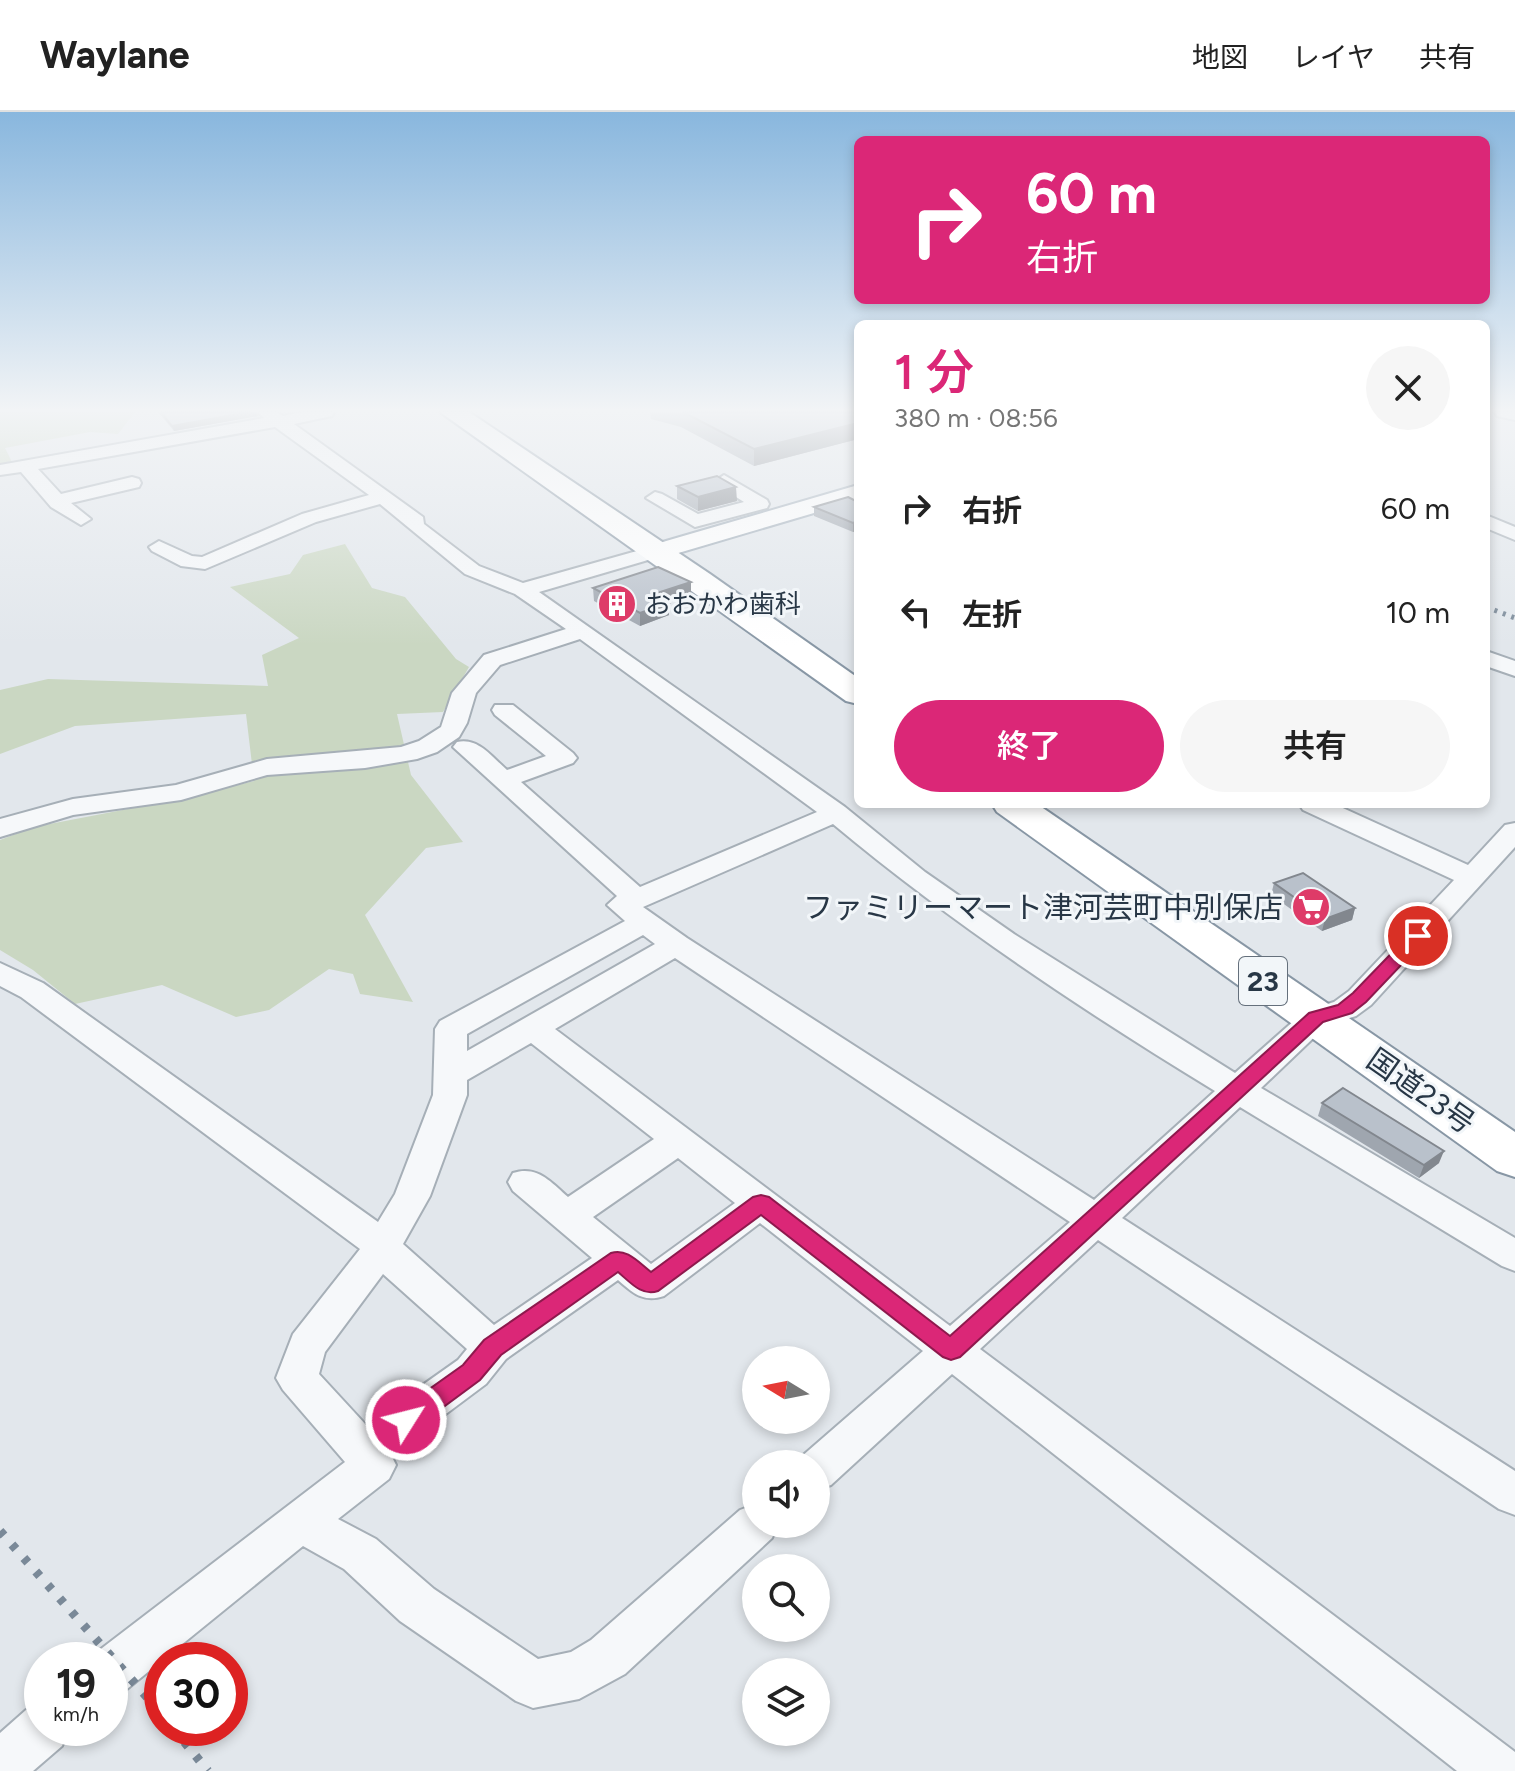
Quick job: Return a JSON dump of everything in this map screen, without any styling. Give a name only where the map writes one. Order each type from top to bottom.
[{"type":"highway","points":[[574,489],[668,549],[741,587],[854,671]]},
{"type":"highway","points":[[585,489],[668,549],[691,583],[854,691]]},
{"type":"highway","name":"国道23号","points":[[1017,808],[1331,1013],[1515,1126]]},
{"type":"highway","name":"国道23号","points":[[1052,808],[1331,1013],[1515,1158]]},
{"type":"main road","points":[[668,549],[854,493]]},
{"type":"street","points":[[46,489],[56,501],[81,519]]},
{"type":"street","points":[[56,501],[105,489]]},
{"type":"street","points":[[374,489],[416,521],[414,525],[428,538],[472,570],[522,590],[583,631],[836,813],[915,878],[1003,941],[1165,1046],[1515,1256]]},
{"type":"street","points":[[655,498],[695,521],[760,504],[737,489]]},
{"type":"street","points":[[159,547],[188,562],[205,563],[309,518],[384,497]]},
{"type":"street","points":[[1490,523],[1515,534]]},
{"type":"street","points":[[522,590],[668,549]]},
{"type":"street","points":[[0,829],[23,820],[91,805],[183,792],[251,770],[279,765],[360,761],[418,749],[446,736],[453,729],[457,723],[460,700],[492,660],[583,631]]},
{"type":"street","points":[[1490,660],[1515,669]]},
{"type":"street","points":[[503,780],[564,758],[504,710]]},
{"type":"street","points":[[466,747],[676,945],[1515,1495]]},
{"type":"street","points":[[1321,808],[1473,878]]},
{"type":"street","points":[[128,1657],[374,1465],[297,1378],[307,1346],[383,1246],[412,1196],[450,1095],[451,1029],[640,910],[836,813]]},
{"type":"street","points":[[830,1458],[1239,1089],[1331,1013],[1473,878],[1515,831]]},
{"type":"street","points":[[449,1076],[676,945]]},
{"type":"street","points":[[3,978],[32,990],[383,1246],[398,1265],[492,1347]]},
{"type":"street","points":[[532,1027],[1498,1771]]},
{"type":"street","points":[[567,1216],[679,1140]]},
{"type":"street","points":[[526,1182],[650,1285],[761,1203]]},
{"type":"street","points":[[362,1452],[472,1372],[492,1347],[619,1259]]},
{"type":"street","points":[[301,1522],[360,1554],[417,1605],[533,1684],[579,1675],[608,1657],[742,1537]]},
{"type":"street","points":[[0,1766],[24,1745]]},
{"type":"green space","points":[[345,544],[372,588],[405,597],[456,659],[469,667],[443,712],[397,714],[411,775],[463,842],[426,848],[365,915],[413,1002],[360,994],[353,974],[329,969],[269,1010],[236,1017],[162,985],[75,1004],[33,970],[0,950],[0,840],[34,827],[185,798],[254,781],[246,714],[75,726],[0,754],[0,690],[48,679],[268,686],[262,655],[299,638],[230,587],[290,574],[303,555]]},
{"type":"building","points":[[684,489],[727,489],[698,497]]},
{"type":"building","points":[[848,497],[854,500],[854,523],[853,523],[814,507]]},
{"type":"building","points":[[658,567],[691,582],[654,594],[669,603],[640,613],[593,588]]},
{"type":"building","points":[[1303,873],[1355,908],[1325,919],[1274,883]]},
{"type":"building","points":[[1343,1088],[1444,1151],[1424,1165],[1322,1103]]},
{"type":"railway","points":[[1490,609],[1515,618]]},
{"type":"railway","points":[[0,1531],[144,1694]]},
{"type":"railway","points":[[188,1746],[208,1771]]},
{"type":"place","name":"おおかわ歯科","points":[[617,604]]},
{"type":"place","name":"ファミリーマート津河芸町中別保店","points":[[1311,907]]},
{"type":"route","points":[[406,1420],[472,1372],[492,1347],[619,1259],[650,1285],[761,1203],[951,1350],[1316,1018],[1345,1009],[1360,998],[1418,936]]}]
